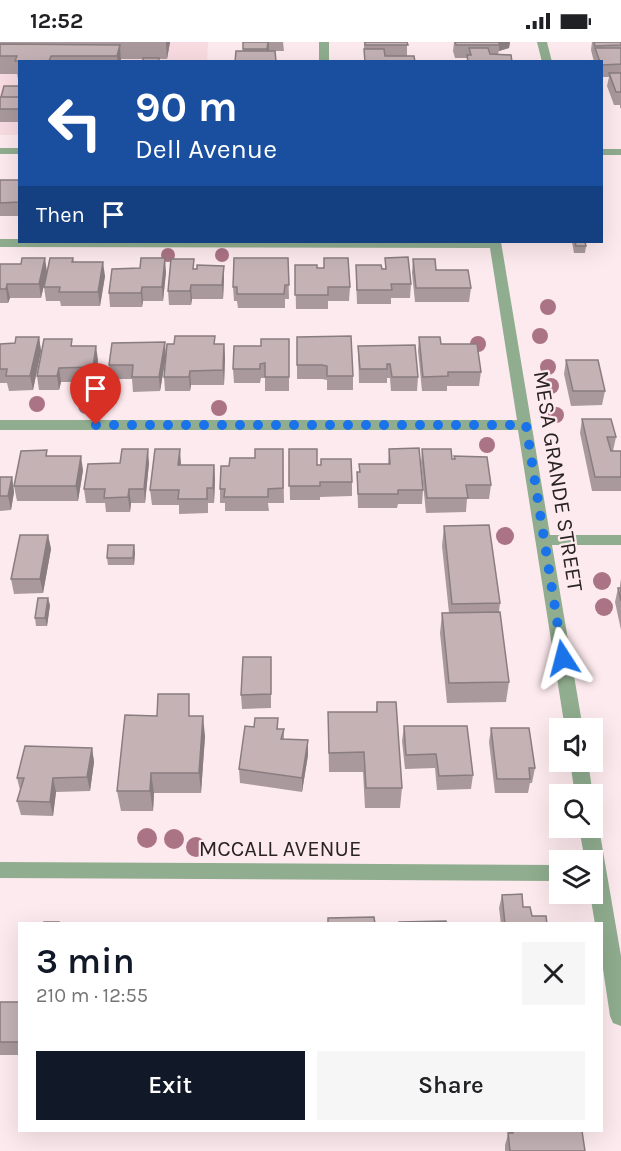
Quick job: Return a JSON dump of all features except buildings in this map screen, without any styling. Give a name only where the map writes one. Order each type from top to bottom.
[{"type":"street","points":[[324,42],[324,60]]},
{"type":"street","points":[[542,42],[546,60]]},
{"type":"street","points":[[0,151],[18,151]]},
{"type":"street","points":[[603,152],[621,152]]},
{"type":"street","points":[[0,243],[495,243]]},
{"type":"street","name":"MESA GRANDE STREET","points":[[495,243],[572,718]]},
{"type":"street","points":[[0,425],[526,425]]},
{"type":"street","points":[[545,540],[621,540]]},
{"type":"street","name":"MCCALL AVENUE","points":[[0,870],[549,873]]},
{"type":"street","points":[[600,904],[621,1016]]},
{"type":"shaded area","points":[[0,42],[208,42],[207,60],[18,60],[18,135],[0,135]]},
{"type":"route","points":[[96,425],[526,425],[563,658]]}]
